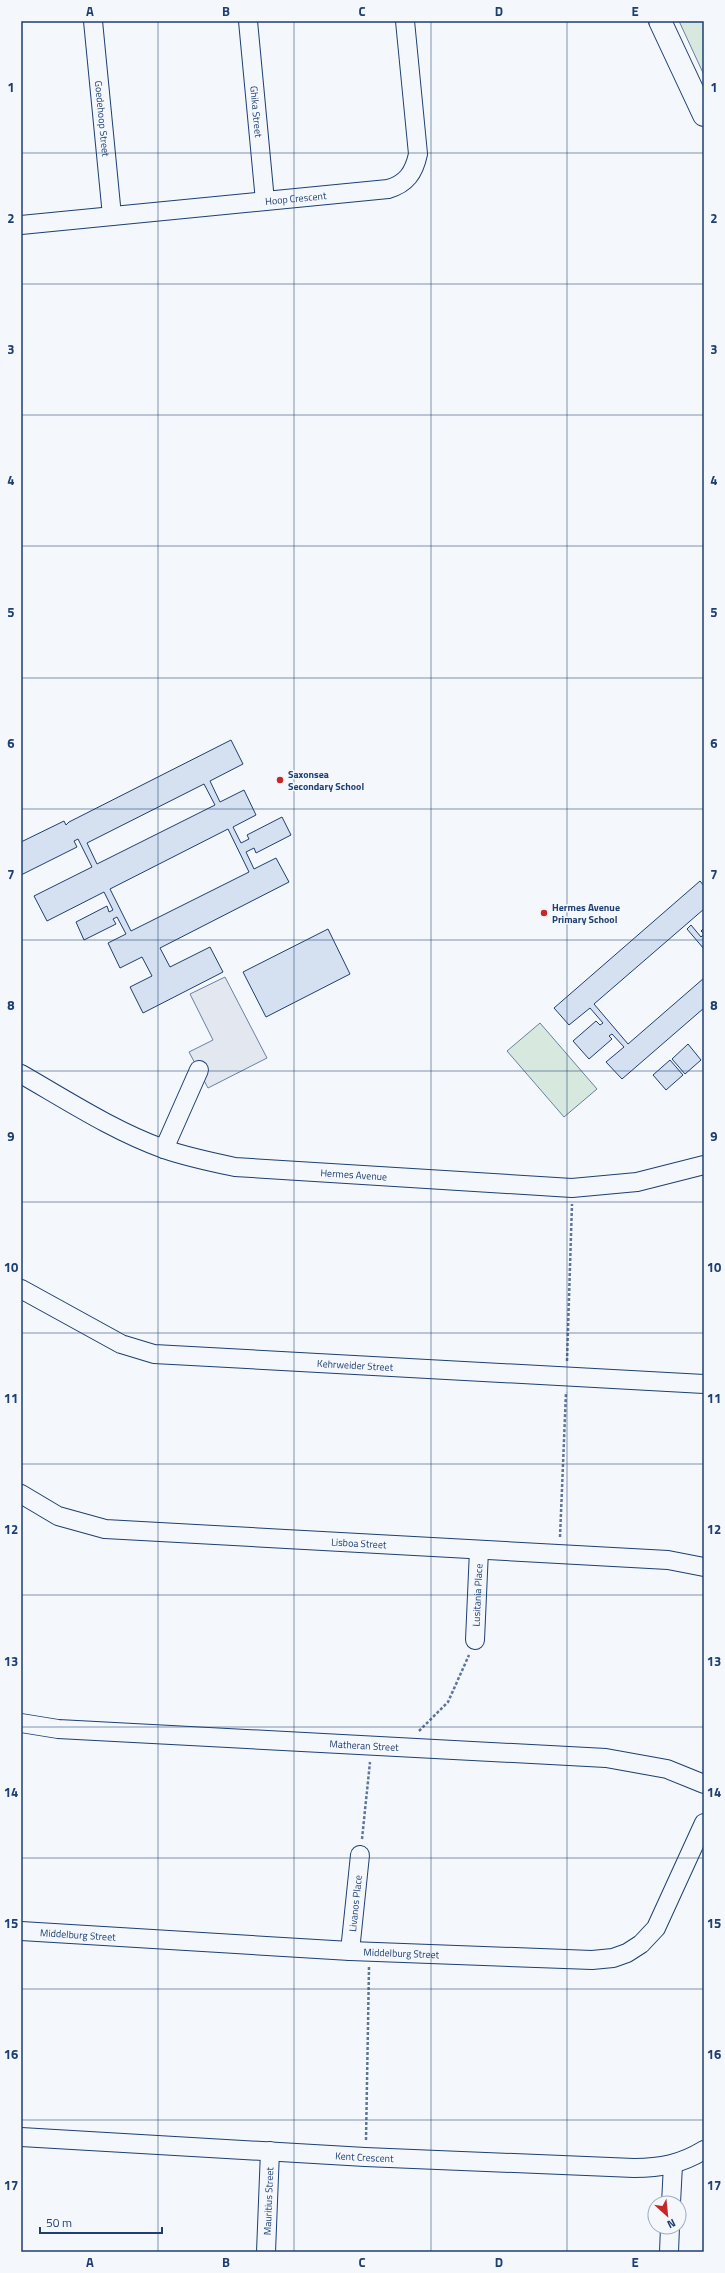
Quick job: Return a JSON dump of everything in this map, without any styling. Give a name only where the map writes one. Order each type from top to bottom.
[{"type":"main road","points":[[660,21],[704,115]]},
{"type":"street","name":"Goedehoop Street","points":[[93,21],[112,216]]},
{"type":"street","name":"Ghika Street","points":[[248,21],[265,201]]},
{"type":"street","name":"Hoop Crescent","points":[[21,225],[388,189],[401,184],[410,176],[416,164],[418,154],[406,21]]},
{"type":"street","points":[[164,1149],[199,1070]]},
{"type":"street","name":"Hermes Avenue","points":[[21,1074],[113,1126],[164,1149],[211,1162],[260,1170],[572,1188],[638,1182],[704,1165]]},
{"type":"street","name":"Kehrweider Street","points":[[21,1289],[121,1344],[154,1354],[704,1384]]},
{"type":"street","name":"Lisboa Street","points":[[21,1494],[58,1516],[105,1529],[668,1560],[704,1567]]},
{"type":"street","name":"Lusitania Place","points":[[475,1640],[479,1550]]},
{"type":"street","name":"Matheran Street","points":[[21,1723],[58,1729],[606,1758],[667,1769],[704,1784]]},
{"type":"street","name":"Middelburg Street","points":[[21,1931],[350,1951],[592,1960],[613,1958],[627,1953],[641,1944],[656,1928],[704,1824]]},
{"type":"street","name":"Livanos Place","points":[[350,1951],[360,1855]]},
{"type":"street","name":"Kent Crescent","points":[[21,2137],[365,2157],[634,2168],[658,2168],[673,2165],[704,2150]]},
{"type":"street","name":"Mauritius Street","points":[[266,2252],[270,2151]]},
{"type":"street","points":[[671,2195],[673,2165]]},
{"type":"street","points":[[669,2252],[670,2235]]},
{"type":"path","points":[[350,1951],[369,1953],[370,1998],[365,2157]]},
{"type":"shaded area","points":[[679,21],[704,21],[704,75]]},
{"type":"shaded area","points":[[225,977],[267,1058],[208,1088],[189,1052],[213,1040],[190,994]]},
{"type":"shaded area","points":[[540,1023],[597,1089],[564,1117],[507,1051]]},
{"type":"building","points":[[231,740],[243,764],[210,781],[220,802],[244,790],[256,815],[233,827],[241,843],[249,839],[247,835],[282,817],[291,835],[256,853],[254,848],[246,852],[254,869],[276,858],[289,882],[160,948],[170,967],[210,947],[223,972],[143,1013],[130,987],[152,976],[142,957],[120,968],[108,943],[126,934],[117,917],[113,919],[116,924],[84,940],[76,922],[107,906],[109,912],[113,910],[104,892],[47,921],[34,896],[92,867],[78,839],[74,841],[77,847],[21,875],[21,842],[64,821],[66,825],[69,822]],"holes":[[[204,784],[215,805],[97,864],[87,843]],[[228,829],[249,872],[131,931],[110,889]]]},
{"type":"building","points":[[700,881],[704,886],[704,909],[594,1004],[628,1044],[704,978],[704,1008],[622,1079],[606,1062],[624,1047],[612,1034],[609,1036],[612,1039],[589,1059],[573,1041],[596,1021],[600,1025],[603,1023],[590,1008],[569,1025],[554,1008]]},
{"type":"building","points":[[691,925],[701,937],[704,934],[704,949],[687,929]]},
{"type":"building","points":[[328,929],[350,974],[266,1017],[243,972]]},
{"type":"building","points":[[688,1044],[701,1060],[685,1074],[672,1059]]},
{"type":"building","points":[[670,1060],[683,1075],[666,1090],[653,1075]]},
{"type":"place","name":"Saxonsea Secondary School","points":[[280,780]]},
{"type":"place","name":"Hermes Avenue Primary School","points":[[544,913]]}]
